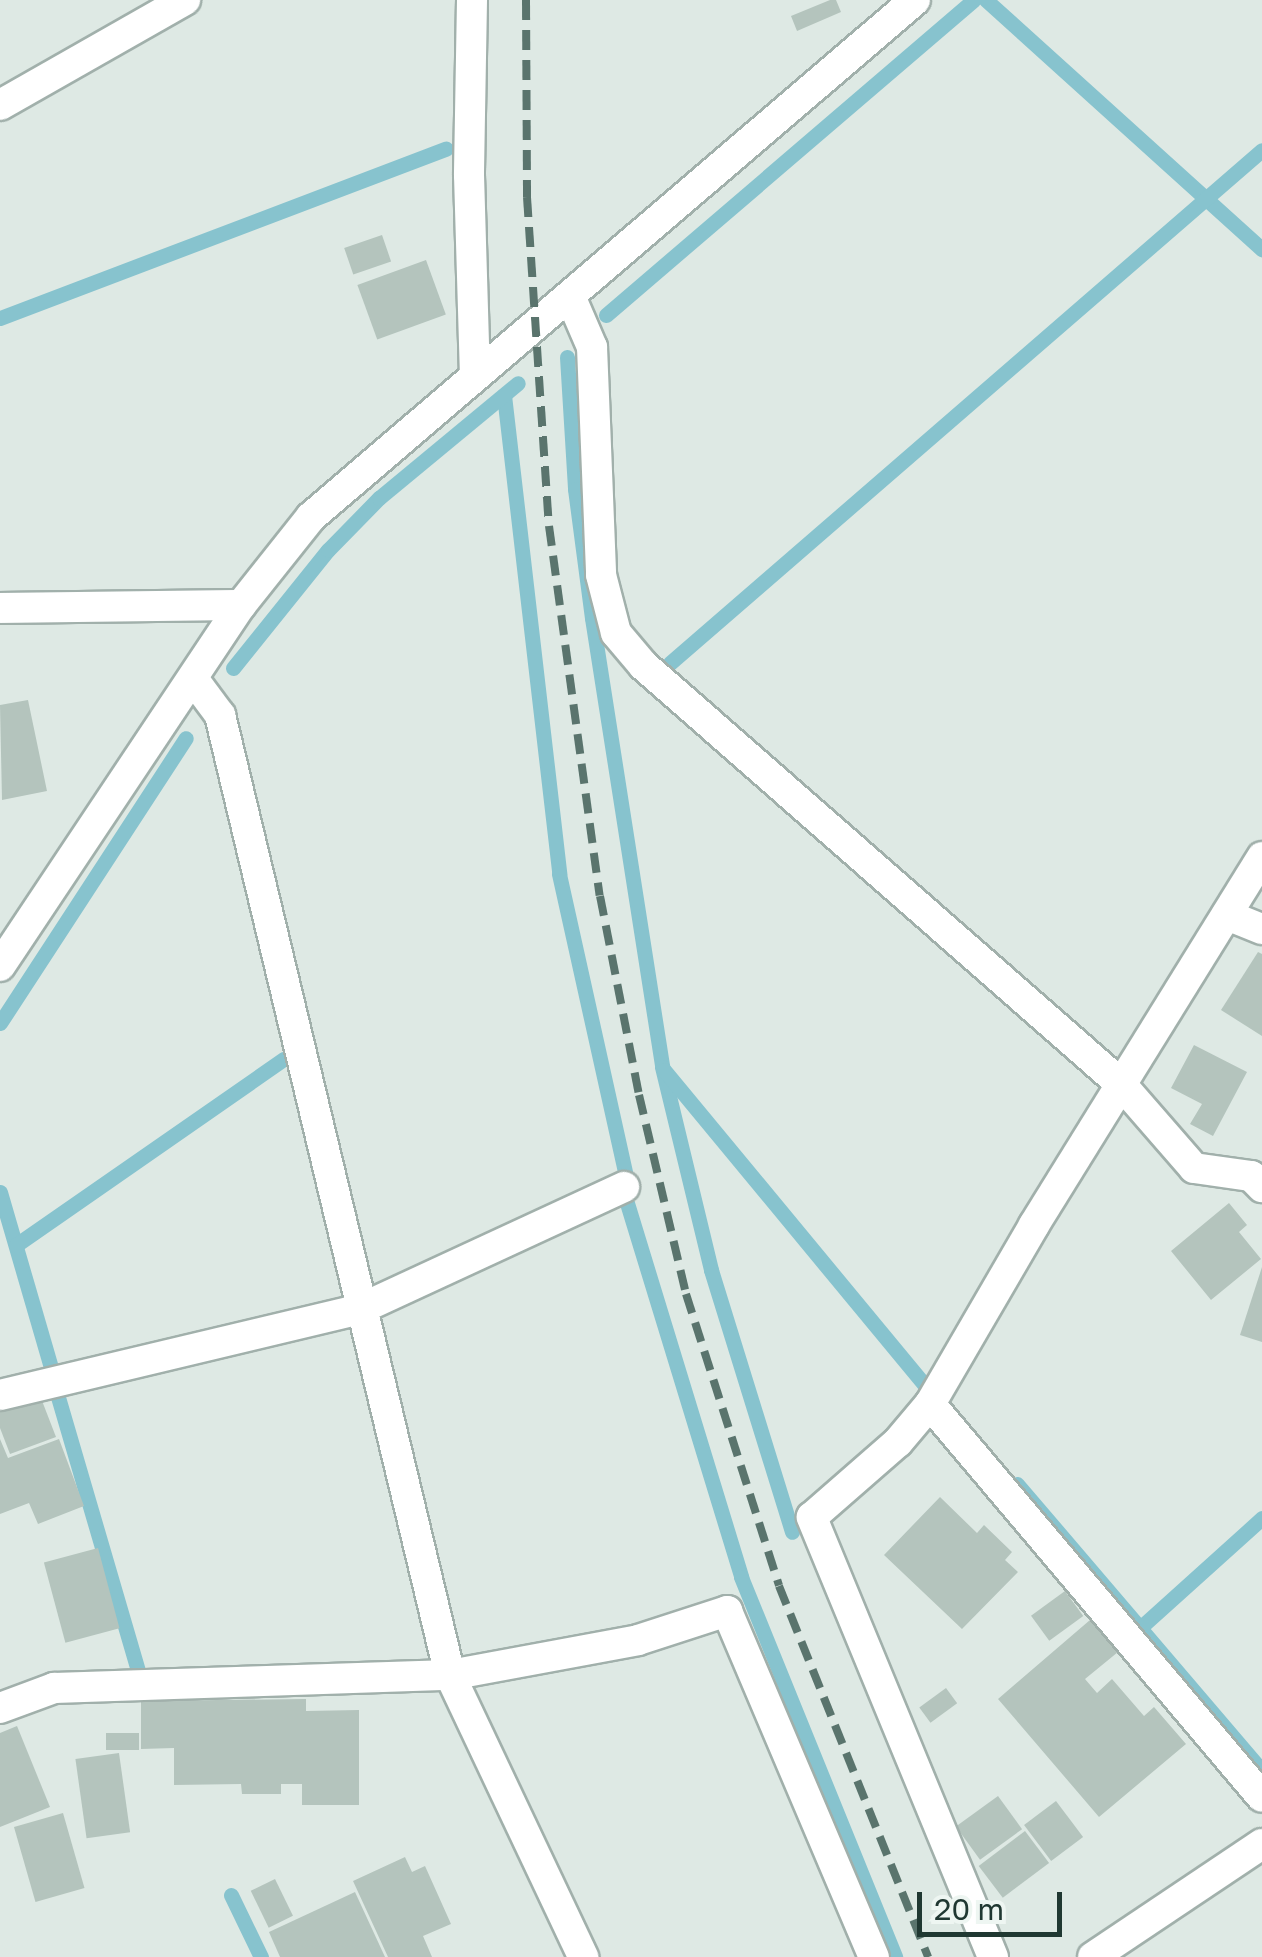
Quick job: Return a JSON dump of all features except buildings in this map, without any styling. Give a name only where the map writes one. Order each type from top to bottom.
[{"type":"street","points":[[0,105],[185,0]]},
{"type":"street","points":[[472,0],[469,175],[475,374]]},
{"type":"street","points":[[0,966],[241,606],[311,517],[915,0]]},
{"type":"street","points":[[570,296],[592,347],[601,575],[616,632],[642,665],[1122,1084],[1194,1168],[1251,1176],[1262,1187]]},
{"type":"street","points":[[0,608],[241,606]]},
{"type":"street","points":[[194,680],[220,715],[450,1674],[583,1957]]},
{"type":"street","points":[[993,1957],[812,1517],[898,1442],[930,1404],[1262,858]]},
{"type":"street","points":[[1227,915],[1262,929]]},
{"type":"street","points":[[0,1394],[360,1309],[624,1188]]},
{"type":"street","points":[[930,1404],[1262,1797]]},
{"type":"street","points":[[0,1708],[54,1688],[450,1674],[638,1640],[727,1611],[874,1957]]},
{"type":"street","points":[[1093,1957],[1262,1844]]},
{"type":"waterway","points":[[606,315],[974,0]]},
{"type":"waterway","points":[[986,0],[1262,249]]},
{"type":"waterway","points":[[0,318],[446,149]]},
{"type":"waterway","points":[[670,663],[1262,150]]},
{"type":"waterway","points":[[567,357],[575,489],[592,618],[662,1067],[711,1270],[792,1532]]},
{"type":"waterway","points":[[233,668],[328,550],[379,498],[518,383]]},
{"type":"waterway","points":[[504,395],[559,874],[626,1175]]},
{"type":"waterway","points":[[0,1023],[186,738]]},
{"type":"waterway","points":[[16,1245],[284,1059]]},
{"type":"waterway","points":[[664,1070],[930,1391]]},
{"type":"waterway","points":[[0,1192],[50,1364]]},
{"type":"waterway","points":[[627,1203],[741,1577],[895,1957]]},
{"type":"waterway","points":[[58,1397],[138,1671]]},
{"type":"waterway","points":[[1017,1484],[1262,1771]]},
{"type":"waterway","points":[[1141,1627],[1262,1518]]},
{"type":"waterway","points":[[231,1895],[261,1957]]},
{"type":"railway","points":[[526,0],[527,197],[549,526],[600,896],[639,1095],[686,1294],[779,1586],[928,1957]]}]
